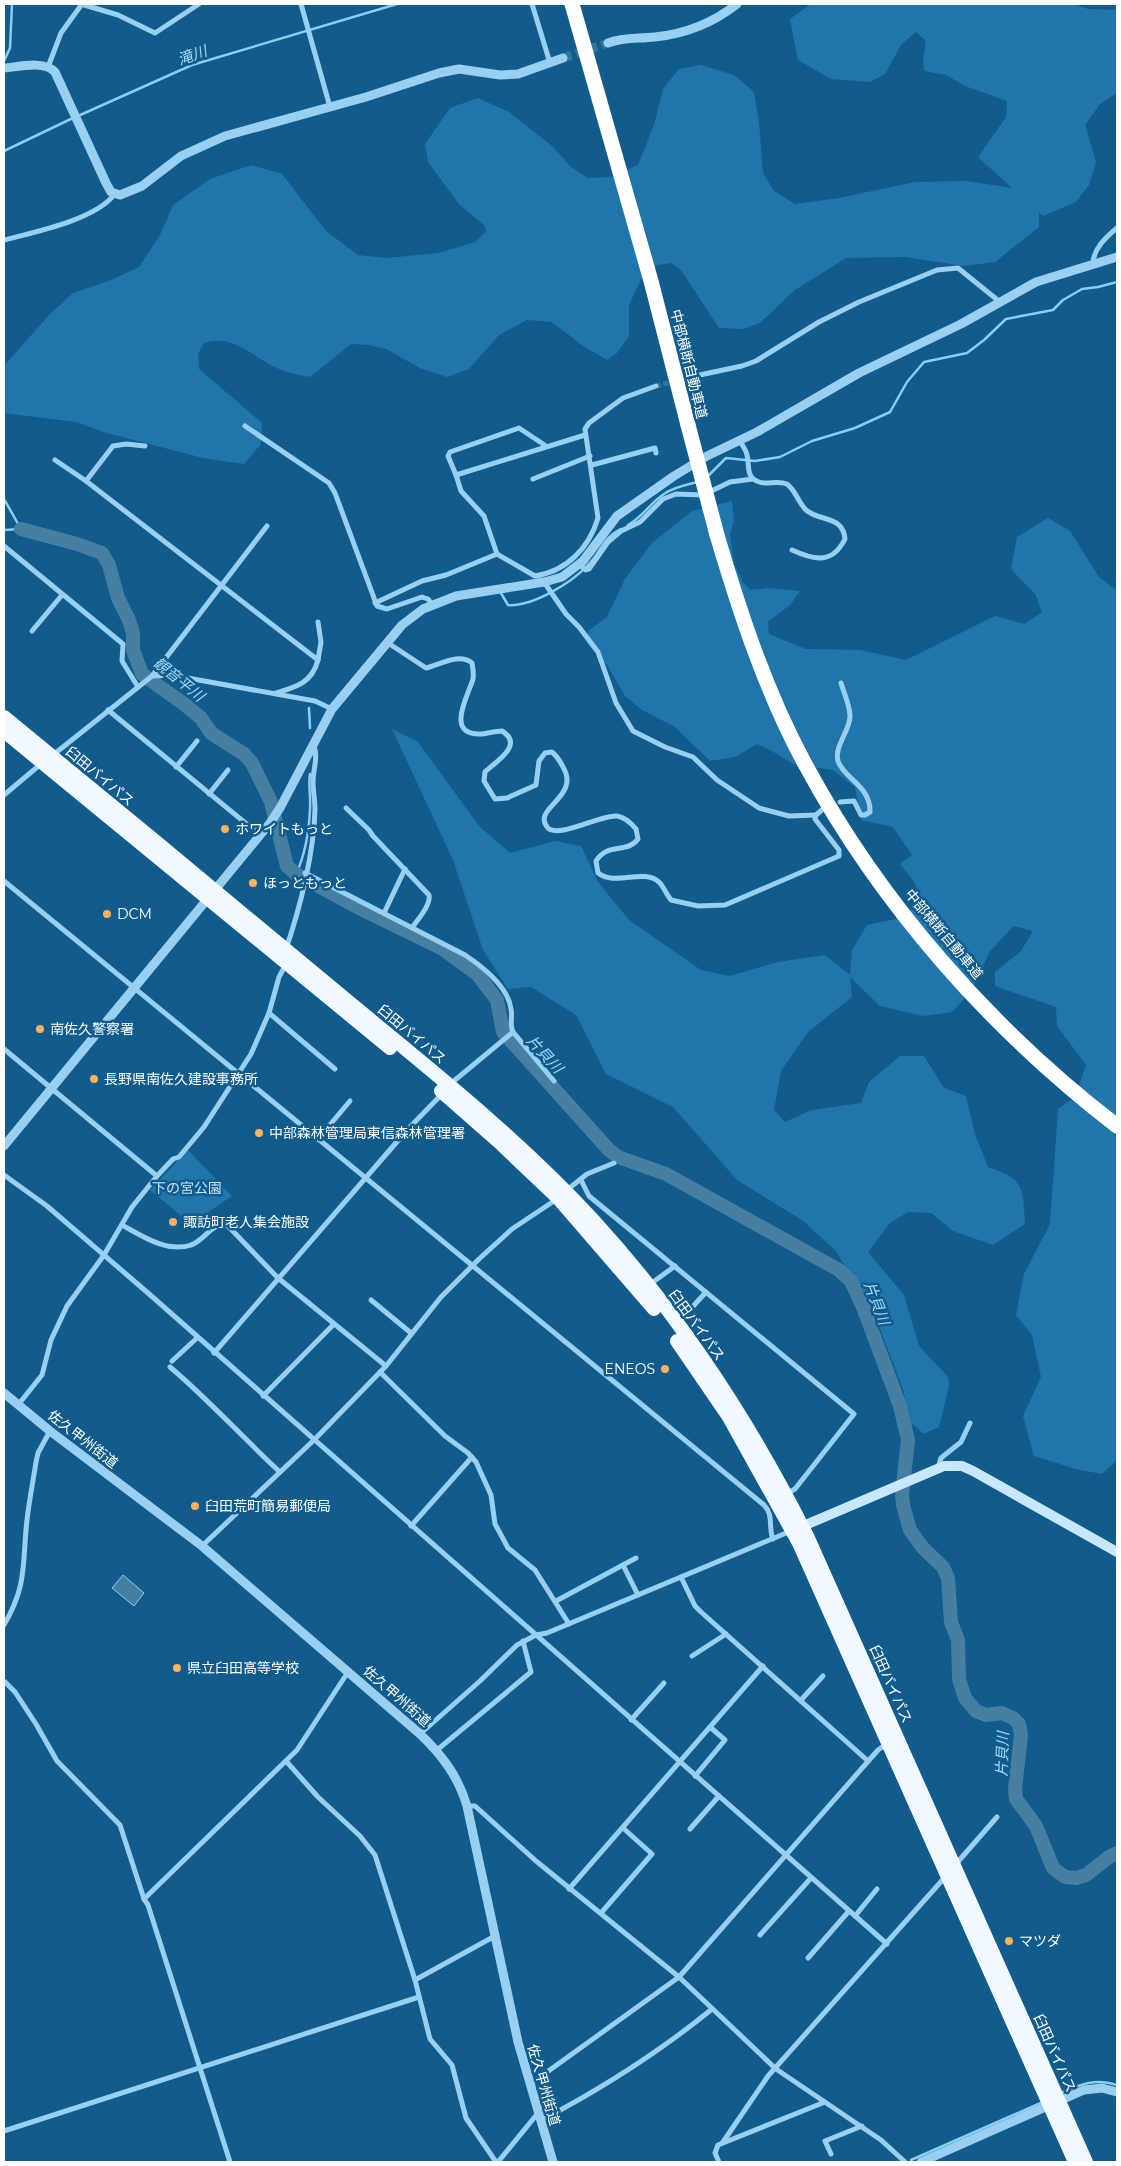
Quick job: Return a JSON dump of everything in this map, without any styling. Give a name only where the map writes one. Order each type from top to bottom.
[{"type":"highway","name":"中部横断自動車道","points":[[572,4],[648,272],[717,535],[751,644],[804,763],[883,886],[953,973],[1018,1041],[1050,1071],[1117,1126]]},
{"type":"highway","name":"臼田バイパス","points":[[4,717],[47,759],[211,895],[286,964],[446,1089]]},
{"type":"highway","name":"中部横断自動車道","points":[[788,728],[863,844],[890,882],[934,936],[1018,1028],[1055,1064],[1117,1116]]},
{"type":"highway","name":"臼田バイパス","points":[[4,731],[47,759]]},
{"type":"highway","name":"臼田バイパス","points":[[211,895],[285,949],[446,1089],[498,1140],[594,1222],[677,1324],[737,1411],[786,1494],[797,1529],[888,1743],[950,1871]]},
{"type":"highway","name":"臼田バイパス","points":[[562,1195],[656,1311],[699,1370],[797,1529],[1055,2104],[1086,2162]]},
{"type":"highway","name":"臼田バイパス","points":[[1055,2104],[1076,2162]]},
{"type":"main road","points":[[797,1529],[938,1469],[956,1465],[973,1471],[1117,1552]]},
{"type":"street","points":[[48,66],[61,33],[82,4],[118,14],[155,33],[199,4]]},
{"type":"street","points":[[301,4],[330,108]]},
{"type":"street","points":[[532,4],[550,63]]},
{"type":"street","points":[[608,43],[625,38],[654,37],[682,32],[711,20],[737,4]]},
{"type":"street","points":[[4,240],[75,219],[108,202],[114,195],[129,192],[142,186],[181,156],[208,142],[330,108],[445,72],[459,69],[500,75],[518,74],[563,58]]},
{"type":"street","points":[[4,68],[48,66],[54,72],[106,184],[114,195]]},
{"type":"street","points":[[1093,264],[1093,258],[1098,248],[1117,228]]},
{"type":"street","points":[[4,1146],[270,823],[280,808],[332,709],[407,619],[432,604],[456,596],[562,577],[583,567],[611,523],[624,511],[707,456],[740,441],[858,373],[961,324],[1036,282],[1117,257]]},
{"type":"street","points":[[695,376],[742,366],[756,361],[819,322],[859,302],[937,270],[958,268],[1000,302]]},
{"type":"street","points":[[539,580],[571,561],[583,548],[596,526],[598,518],[597,501],[585,434],[589,423],[623,398],[656,386]]},
{"type":"street","points":[[245,426],[329,483],[335,493],[375,603],[379,608],[387,608],[422,596],[432,604]]},
{"type":"street","points":[[546,446],[519,428],[450,452],[448,456],[461,491],[484,516],[497,554],[539,580],[598,652],[616,704],[633,731],[664,747],[693,757],[717,780],[759,808],[790,816],[816,815],[824,809]]},
{"type":"street","points":[[456,475],[585,434]]},
{"type":"street","points":[[740,441],[746,453],[747,466],[753,479],[758,482],[782,482],[786,484],[809,512],[831,519],[843,529],[845,539],[836,553],[829,557],[810,557],[792,550]]},
{"type":"street","points":[[86,481],[113,446],[126,444],[145,446]]},
{"type":"street","points":[[592,465],[655,448],[656,453]]},
{"type":"street","points":[[533,479],[590,456]]},
{"type":"street","points":[[55,460],[86,481],[318,660]]},
{"type":"street","points":[[583,567],[590,569],[608,542],[621,531],[640,522],[663,499],[676,494],[703,495],[730,482],[753,479]]},
{"type":"street","points":[[4,794],[151,677],[267,526]]},
{"type":"street","points":[[4,546],[123,644],[122,661],[138,687]]},
{"type":"street","points":[[375,603],[422,581],[446,575],[497,554]]},
{"type":"street","points":[[32,631],[62,594]]},
{"type":"street","points":[[276,694],[303,684],[313,673],[318,660],[321,642],[318,622]]},
{"type":"street","points":[[388,643],[426,668],[461,659],[472,663],[473,679],[462,705],[460,720],[464,728],[470,732],[480,734],[502,731],[508,736],[510,745],[508,752],[485,772],[484,780],[495,799],[507,798],[536,785],[539,761],[545,753],[552,752],[565,770],[568,783],[566,789],[545,814],[545,825],[548,829],[552,831],[565,830],[605,816],[618,816],[636,829],[638,839],[635,843],[606,850],[596,861],[598,873],[608,878],[652,878],[660,883],[671,900],[698,906],[724,905],[839,856],[840,850],[818,824],[815,819],[816,815]]},
{"type":"street","points":[[151,677],[172,675],[315,701],[332,709]]},
{"type":"street","points":[[840,802],[854,801],[861,814],[865,816],[870,812],[867,799],[859,784],[843,769],[838,761],[838,754],[850,716],[841,683]]},
{"type":"street","points":[[108,710],[260,835]]},
{"type":"street","points":[[176,767],[197,741]]},
{"type":"street","points":[[285,949],[303,885],[312,840],[315,809],[313,780],[316,756],[312,744]]},
{"type":"street","points":[[209,794],[228,770]]},
{"type":"street","points":[[346,808],[426,890],[430,899],[412,928]]},
{"type":"street","points":[[384,913],[406,869]]},
{"type":"street","points":[[305,875],[384,913],[465,956],[493,977],[510,1004],[512,1014],[510,1024],[513,1032],[554,1081]]},
{"type":"street","points":[[4,880],[764,1505],[771,1515],[769,1531],[773,1539]]},
{"type":"street","points":[[18,1405],[42,1375],[51,1340],[67,1306],[104,1255],[132,1207],[157,1176],[173,1159],[180,1157],[204,1128],[251,1054],[269,1013],[279,977],[286,964]]},
{"type":"street","points":[[269,1013],[335,1069]]},
{"type":"street","points":[[214,1353],[452,1080],[513,1032]]},
{"type":"street","points":[[4,1049],[157,1176]]},
{"type":"street","points":[[318,1139],[350,1101]]},
{"type":"street","points":[[202,1546],[314,1440],[386,1366],[440,1297],[472,1266],[512,1229],[595,1170],[614,1163]]},
{"type":"street","points":[[4,1176],[47,1206],[104,1255],[887,1944]]},
{"type":"street","points":[[581,1180],[589,1196],[854,1414],[795,1488],[786,1494]]},
{"type":"street","points":[[122,1225],[161,1244],[182,1246],[194,1244],[219,1225],[227,1225],[278,1278],[386,1366]]},
{"type":"street","points":[[648,1286],[675,1266]]},
{"type":"street","points":[[677,1324],[706,1292]]},
{"type":"street","points":[[371,1300],[411,1333]]},
{"type":"street","points":[[263,1396],[334,1324]]},
{"type":"street","points":[[197,1338],[171,1364],[241,1436],[280,1472]]},
{"type":"street","points":[[380,1372],[445,1436],[476,1462],[489,1490],[495,1524],[508,1548],[535,1570],[569,1624]]},
{"type":"street","name":"佐久甲州街道","points":[[4,1393],[50,1431],[202,1546],[437,1750],[456,1778],[467,1806],[529,2085],[553,2162]]},
{"type":"street","points":[[938,1469],[938,1463],[961,1442],[970,1423]]},
{"type":"street","points":[[4,1625],[7,1614],[18,1599],[22,1584],[26,1522],[38,1453],[50,1431]]},
{"type":"street","points":[[412,1526],[472,1457]]},
{"type":"street","points":[[420,1734],[523,1641],[536,1635],[547,1633],[797,1529]]},
{"type":"street","points":[[556,1601],[636,1558]]},
{"type":"street","points":[[623,1565],[638,1595]]},
{"type":"street","points":[[681,1578],[695,1606],[868,1761]]},
{"type":"street","points":[[692,1656],[726,1634]]},
{"type":"street","points":[[437,1750],[530,1672],[523,1641]]},
{"type":"street","points":[[569,1889],[763,1666]]},
{"type":"street","points":[[144,1899],[286,1761],[303,1742],[348,1672]]},
{"type":"street","points":[[801,1700],[823,1676]]},
{"type":"street","points":[[4,1682],[15,1692],[36,1724],[56,1761],[120,1824],[144,1899],[148,1905],[230,2162]]},
{"type":"street","points":[[632,1720],[664,1683]]},
{"type":"street","points":[[696,1776],[725,1740],[710,1727]]},
{"type":"street","points":[[529,2085],[679,1977],[868,1761],[888,1743]]},
{"type":"street","points":[[286,1761],[318,1797],[360,1836],[375,1855],[415,1980],[430,2039],[452,2065],[466,2118],[497,2162],[539,2117],[608,2084],[677,2038],[712,2009]]},
{"type":"street","points":[[690,1829],[719,1796]]},
{"type":"street","points":[[467,1806],[475,1806],[569,1889],[679,1977],[776,2069],[862,2126],[905,2162]]},
{"type":"street","points":[[719,2162],[716,2148],[723,2142],[768,2076],[887,1944],[997,1817]]},
{"type":"street","points":[[601,1913],[652,1854],[623,1828]]},
{"type":"street","points":[[760,1935],[811,1878]]},
{"type":"street","points":[[855,1916],[877,1889]]},
{"type":"street","points":[[808,1958],[849,1911]]},
{"type":"street","points":[[415,1980],[495,1936]]},
{"type":"street","points":[[4,2131],[419,1997]]},
{"type":"street","points":[[922,2162],[1089,2089],[1102,2088],[1117,2092]]},
{"type":"street","points":[[723,2142],[825,2102]]},
{"type":"street","points":[[831,2154],[825,2140],[862,2126]]},
{"type":"green space","points":[[811,4],[1073,4],[1088,9],[1117,10],[1117,93],[1100,104],[1085,125],[1096,162],[1089,185],[1076,202],[1043,216],[1039,213],[1039,227],[995,262],[964,266],[905,257],[846,258],[795,290],[760,323],[743,329],[719,328],[681,270],[671,263],[658,265],[644,273],[629,305],[629,336],[617,353],[607,360],[583,346],[552,322],[527,320],[499,335],[469,369],[447,377],[420,368],[386,349],[369,345],[351,344],[310,377],[279,369],[243,348],[225,341],[204,343],[198,354],[199,369],[262,423],[261,444],[244,464],[203,458],[107,433],[76,422],[4,413],[4,366],[49,315],[73,293],[111,280],[139,267],[160,235],[173,205],[210,179],[251,165],[282,174],[326,231],[358,255],[386,258],[438,253],[475,242],[486,232],[485,226],[459,204],[428,162],[425,144],[450,108],[478,98],[509,112],[552,146],[571,167],[588,178],[610,177],[638,165],[654,125],[663,89],[679,69],[701,65],[734,75],[754,92],[759,123],[763,173],[774,191],[795,204],[839,198],[915,182],[966,181],[1012,188],[978,157],[1006,117],[1007,101],[965,86],[946,75],[924,71],[923,59],[926,41],[916,32],[901,45],[885,74],[870,82],[831,79],[798,60],[790,19]]},
{"type":"green space","points":[[732,501],[734,520],[730,535],[734,563],[742,581],[750,590],[768,588],[800,591],[790,605],[768,622],[769,634],[806,649],[860,650],[906,660],[995,616],[1024,624],[1042,612],[1035,594],[1011,569],[1017,537],[1048,518],[1070,531],[1099,577],[1117,591],[1117,1460],[1102,1474],[1076,1469],[1034,1456],[1023,1416],[1041,1377],[1032,1335],[1016,1315],[1024,1274],[1050,1224],[1058,1109],[1075,1097],[1086,1065],[1057,1026],[1056,1007],[995,986],[995,972],[1021,951],[1033,931],[1014,926],[990,951],[972,990],[952,1012],[923,1016],[880,1006],[850,977],[852,997],[808,1032],[781,1071],[774,1110],[785,1122],[812,1110],[861,1103],[869,1082],[900,1056],[924,1056],[944,1088],[966,1096],[975,1134],[988,1167],[1009,1176],[1020,1186],[1024,1202],[1025,1224],[993,1245],[953,1231],[931,1213],[908,1212],[890,1223],[868,1252],[904,1295],[919,1346],[948,1377],[949,1386],[939,1427],[924,1434],[910,1422],[903,1389],[877,1321],[836,1251],[802,1220],[737,1180],[673,1107],[606,1074],[576,1015],[531,987],[508,989],[483,950],[453,860],[392,729],[418,742],[479,826],[510,853],[555,841],[581,846],[598,882],[629,920],[701,970],[729,976],[778,962],[825,955],[850,975],[852,950],[867,925],[901,918],[920,901],[915,883],[900,864],[912,855],[893,827],[861,820],[855,787],[833,770],[793,764],[757,744],[735,757],[710,761],[675,727],[642,710],[625,696],[607,665],[587,643],[588,631],[607,617],[625,579],[652,543],[692,511]]},
{"type":"green space","name":"下の宮公園","points":[[188,1150],[232,1196],[191,1224],[150,1190]]},
{"type":"shaded area","points":[[123,1575],[144,1593],[134,1606],[112,1588]]},
{"type":"waterway","points":[[4,61],[10,48],[12,4]]},
{"type":"waterway","name":"滝川","points":[[78,116],[192,65],[397,4]]},
{"type":"waterway","name":"滝川","points":[[4,151],[73,118]]},
{"type":"waterway","points":[[707,477],[726,458],[755,461],[780,457],[812,441],[855,428],[890,412],[907,382],[924,362],[967,353],[1006,319],[1053,310],[1063,300],[1082,289],[1117,282]]},
{"type":"waterway","points":[[628,525],[668,492],[680,486],[698,482]]},
{"type":"waterway","points":[[4,499],[21,529],[4,530]]},
{"type":"waterway","name":"片貝川","points":[[21,529],[77,544],[102,553],[109,565],[118,598],[129,620],[133,633],[133,650],[142,674],[184,704],[201,718],[211,733],[244,754],[252,763],[271,802],[287,866],[296,874],[365,911],[443,949],[477,974],[497,1000],[503,1032],[609,1150],[618,1157],[666,1174],[839,1270],[851,1281],[863,1307],[900,1406],[908,1440],[902,1495],[910,1530],[923,1548],[943,1567],[948,1578],[951,1622],[958,1640],[959,1679],[965,1698],[976,1711],[986,1715],[1002,1713],[1013,1718],[1019,1724],[1021,1735],[1015,1789],[1016,1799],[1036,1826],[1053,1868],[1065,1877],[1076,1878],[1086,1875],[1117,1853]]},
{"type":"waterway","points":[[501,593],[508,605],[518,605],[550,593],[580,573],[592,561],[606,541],[621,529]]},
{"type":"waterway","points":[[309,708],[310,728]]},
{"type":"waterway","points":[[296,874],[308,834],[310,774]]},
{"type":"waterway","points":[[1061,2093],[1089,2083],[1102,2082],[1117,2085]]},
{"type":"waterway","points":[[911,2160],[1043,2102]]},
{"type":"tunnel","points":[[563,58],[608,43]]},
{"type":"tunnel","points":[[656,386],[695,376]]},
{"type":"place","name":"ホワイトもっと","points":[[225,829]]},
{"type":"place","name":"ほっともっと","points":[[253,883]]},
{"type":"place","name":"DCM","points":[[107,914]]},
{"type":"place","name":"南佐久警察署","points":[[40,1029]]},
{"type":"place","name":"長野県南佐久建設事務所","points":[[94,1079]]},
{"type":"place","name":"中部森林管理局東信森林管理署","points":[[259,1133]]},
{"type":"place","name":"諏訪町老人集会施設","points":[[173,1222]]},
{"type":"place","name":"ENEOS","points":[[665,1369]]},
{"type":"place","name":"臼田荒町簡易郵便局","points":[[195,1506]]},
{"type":"place","name":"県立臼田高等学校","points":[[177,1668]]},
{"type":"place","name":"マツダ","points":[[1009,1941]]},
{"type":"water label","name":"観音平川","points":[[179,679]]}]
